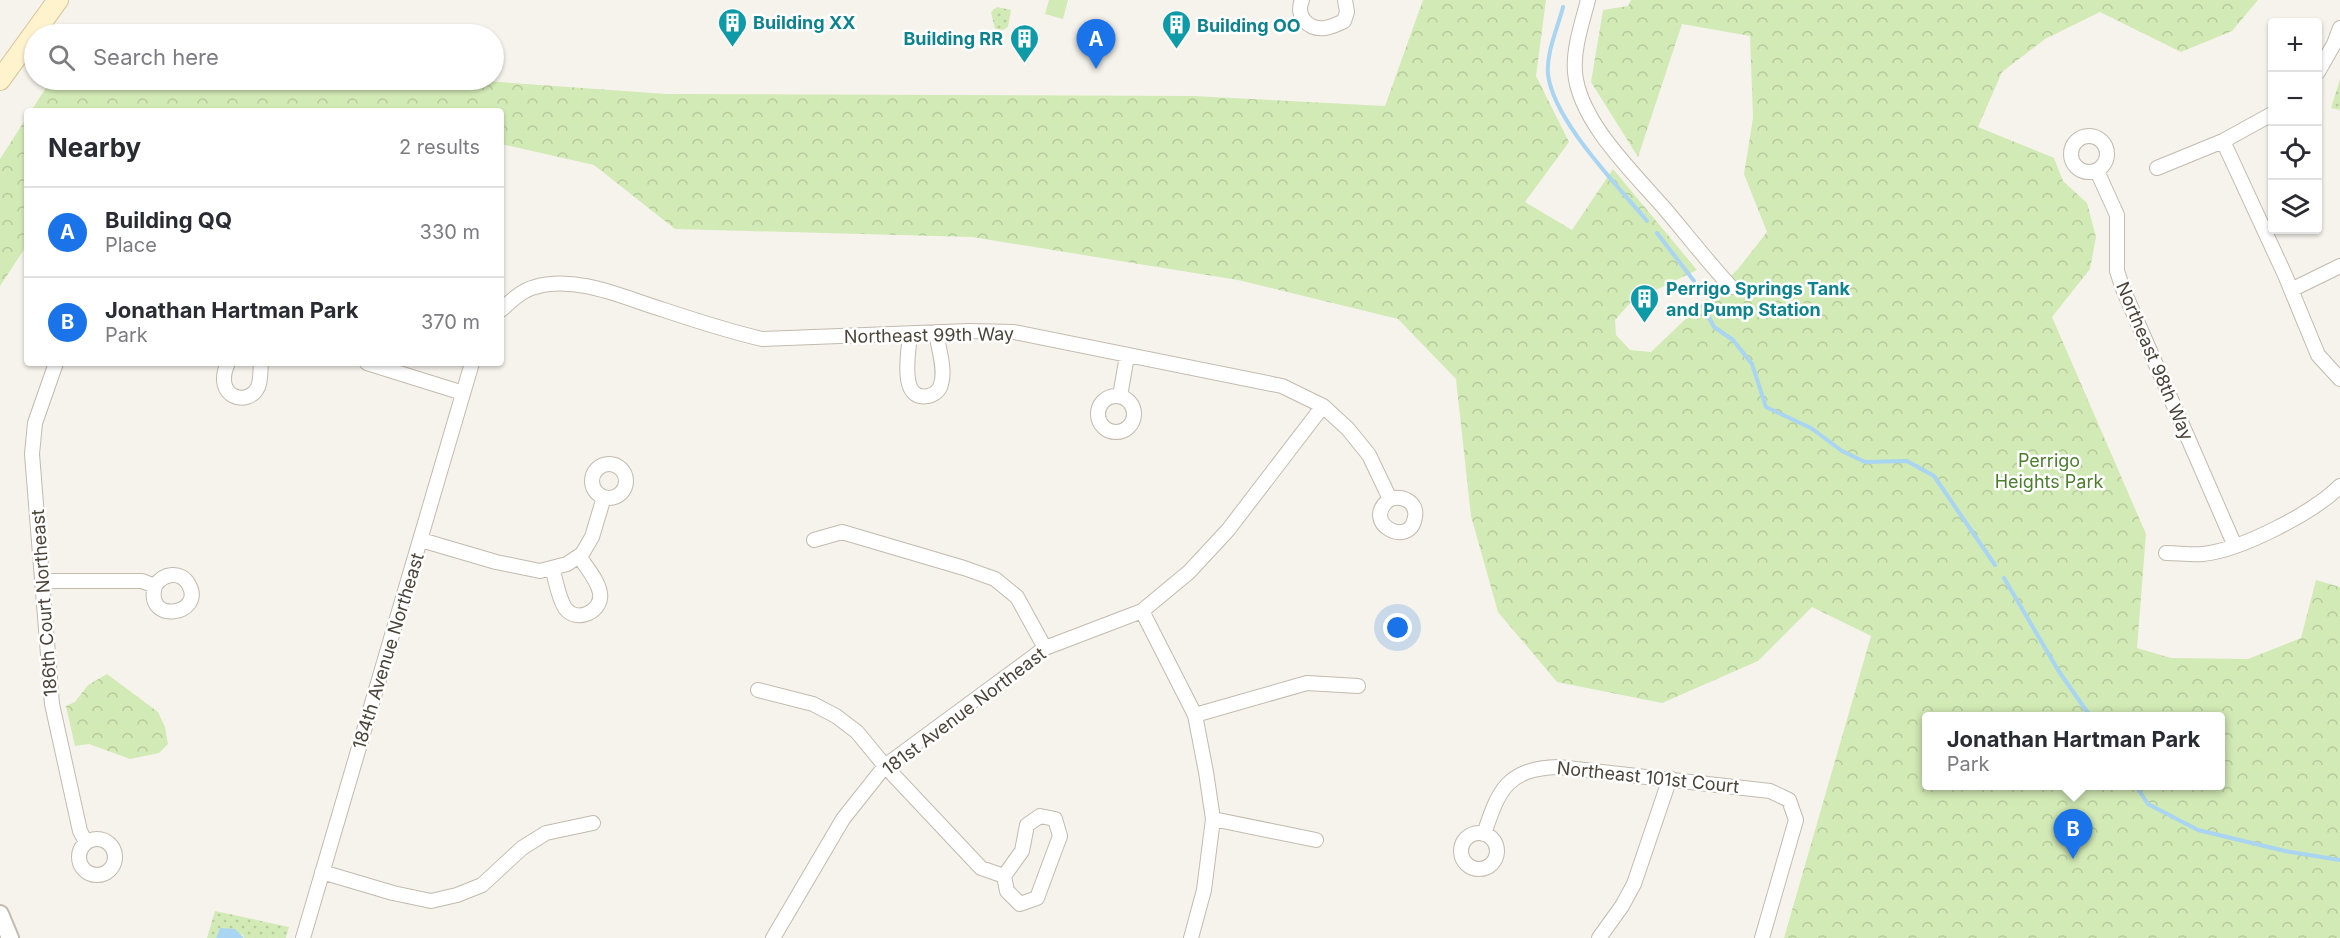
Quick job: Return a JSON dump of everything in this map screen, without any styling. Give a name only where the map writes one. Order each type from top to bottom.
[{"type":"main road","points":[[41,24],[58,0]]},
{"type":"main road","points":[[0,80],[24,47]]},
{"type":"street","points":[[1302,0],[1299,7],[1301,18],[1312,27],[1324,28],[1344,21],[1347,12],[1345,0]]},
{"type":"street","points":[[1588,0],[1576,49],[1575,72],[1580,93],[1592,120],[1624,162],[1731,287]]},
{"type":"street","points":[[2322,65],[2340,28]]},
{"type":"street","points":[[2157,168],[2223,141],[2268,116]]},
{"type":"street","points":[[2223,141],[2318,355],[2340,379]]},
{"type":"street","name":"Northeast 98th Way","points":[[2097,171],[2117,215],[2117,271],[2122,289],[2235,546]]},
{"type":"street","points":[[2291,290],[2340,266]]},
{"type":"street","name":"Northeast 99th Way","points":[[504,307],[513,298],[533,287],[552,284],[575,285],[606,292],[732,332],[762,339],[936,332],[1014,332],[1127,356],[1220,372],[1282,386],[1323,406],[1348,429],[1369,455],[1390,499]]},
{"type":"street","points":[[910,334],[908,384],[914,393],[925,396],[936,393],[942,383],[936,332]]},
{"type":"street","points":[[1120,396],[1127,356]]},
{"type":"street","name":"186th Court Northeast","points":[[55,366],[35,423],[32,454],[44,581],[52,704],[80,831],[86,842]]},
{"type":"street","points":[[227,366],[223,378],[225,387],[231,395],[242,398],[256,390],[260,366]]},
{"type":"street","points":[[377,366],[463,393]]},
{"type":"street","name":"184th Avenue Northeast","points":[[303,938],[471,366]]},
{"type":"street","name":"181st Avenue Northeast","points":[[773,938],[843,819],[885,766],[1045,648],[1142,611],[1189,572],[1228,530],[1323,406]]},
{"type":"street","points":[[2166,553],[2203,554],[2235,546],[2302,513],[2340,486]]},
{"type":"street","points":[[421,540],[496,562],[540,571],[567,564],[579,556],[592,537],[604,497]]},
{"type":"street","points":[[814,540],[842,532],[995,579],[1017,597],[1045,648]]},
{"type":"street","points":[[552,568],[564,607],[574,614],[591,613],[598,605],[600,589],[579,556]]},
{"type":"street","points":[[44,581],[142,581],[155,586]]},
{"type":"street","points":[[1142,611],[1195,715],[1213,819],[1204,890],[1191,938]]},
{"type":"street","points":[[1195,715],[1307,683],[1358,686]]},
{"type":"street","points":[[758,690],[813,704],[836,716],[857,732],[885,766],[981,868],[1004,876]]},
{"type":"street","name":"Northeast 101st Court","points":[[1484,834],[1494,804],[1505,785],[1522,773],[1538,768],[1558,767],[1670,778],[1770,791],[1789,800],[1796,820],[1761,938]]},
{"type":"street","points":[[1599,938],[1622,906],[1634,884],[1670,778]]},
{"type":"street","points":[[1040,816],[1055,819],[1060,836],[1038,898],[1020,904],[1007,891],[1004,876],[1022,851],[1027,825],[1040,816]]},
{"type":"street","points":[[1213,819],[1316,840]]},
{"type":"street","points":[[322,872],[393,893],[430,901],[457,896],[482,885],[522,848],[546,833],[593,823]]},
{"type":"street","points":[[0,914],[10,938]]},
{"type":"green space","points":[[1049,0],[1068,0],[1063,19],[1045,14]]},
{"type":"green space","name":"Perrigo Heights Park","points":[[1423,0],[1546,0],[1536,76],[1569,142],[1525,202],[1572,230],[1613,169],[1697,270],[1631,302],[1615,320],[1616,335],[1630,350],[1651,352],[1738,269],[1767,232],[1744,174],[1753,118],[1750,36],[1682,24],[1638,157],[1591,82],[1603,10],[1628,6],[1631,0],[2258,0],[2232,31],[2181,52],[2100,12],[2045,39],[2002,72],[1978,127],[2054,158],[2063,181],[2087,203],[2096,237],[2090,269],[2052,317],[2146,534],[2137,648],[2171,658],[2248,659],[2301,638],[2316,580],[2340,587],[2340,938],[1784,938],[1871,636],[1812,607],[1758,661],[1662,703],[1557,682],[1498,612],[1471,516],[1456,379],[1398,319],[1238,280],[972,237],[675,229],[594,165],[504,145],[504,108],[33,108],[45,90],[504,90],[504,82],[667,94],[1193,96],[1385,106]]},
{"type":"green space","points":[[997,7],[1011,10],[1008,27],[1003,30],[995,29],[991,12]]},
{"type":"green space","points":[[2340,79],[2340,110],[2331,108]]},
{"type":"green space","points":[[24,122],[24,250],[0,286],[0,159]]},
{"type":"green space","points":[[107,674],[158,712],[165,727],[168,744],[159,753],[130,759],[89,744],[75,746],[66,706],[75,702],[88,685]]},
{"type":"green space","points":[[215,911],[289,927],[286,938],[244,938],[243,935],[220,928],[216,938],[207,938]]},
{"type":"water","points":[[220,928],[235,929],[244,938],[216,938]]},
{"type":"waterway","points":[[1563,7],[1549,57],[1548,74],[1552,92],[1561,111],[1588,151],[1647,221]]},
{"type":"waterway","points":[[1657,233],[1694,281]]},
{"type":"waterway","points":[[1703,306],[1714,327],[1733,340],[1752,364],[1766,407],[1811,428],[1842,451],[1865,462],[1907,461],[1934,476],[1995,565]]},
{"type":"waterway","points":[[2004,578],[2058,670],[2087,712]]},
{"type":"waterway","points":[[2139,790],[2148,804],[2198,830],[2285,851],[2340,860]]},
{"type":"place","name":"Building XX","points":[[732,48]]},
{"type":"place","name":"Building OO","points":[[1176,50]]},
{"type":"place","name":"Building RR","points":[[1024,64]]},
{"type":"place","name":"Building QQ","points":[[1096,69]]},
{"type":"place","name":"Perrigo Springs Tank and Pump Station","points":[[1645,324]]},
{"type":"place","name":"Jonathan Hartman Park","points":[[2073,859]]}]
